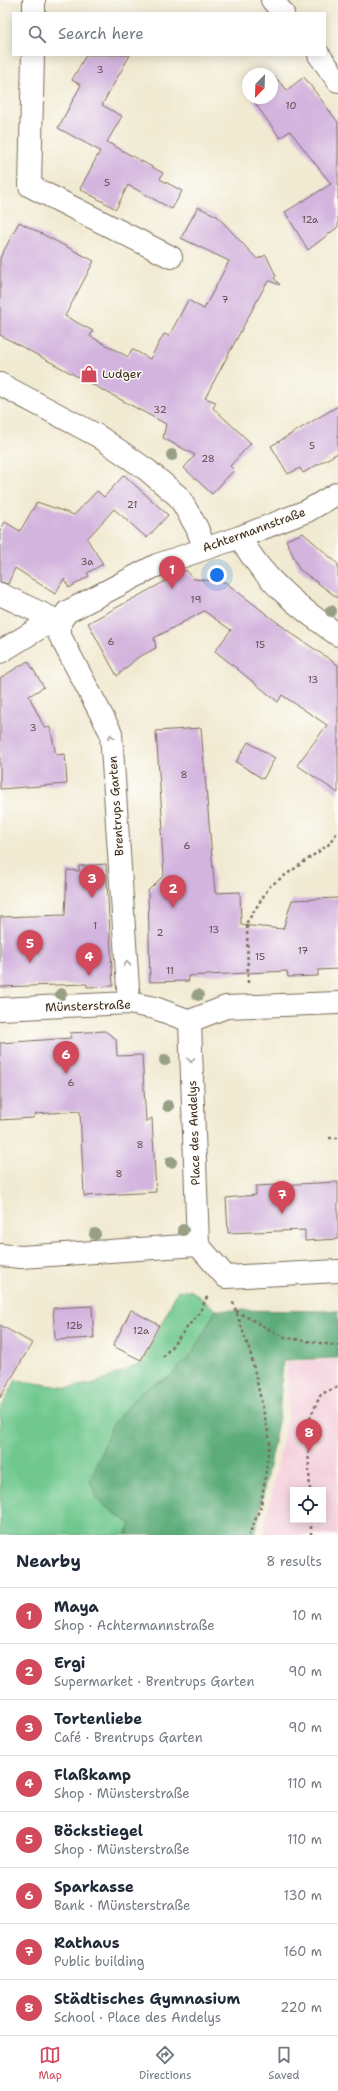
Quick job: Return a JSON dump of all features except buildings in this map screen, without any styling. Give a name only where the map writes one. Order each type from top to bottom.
[{"type":"street","points":[[34,0],[34,12]]},
{"type":"street","points":[[272,0],[283,12]]},
{"type":"street","points":[[33,56],[30,186],[171,257]]},
{"type":"street","points":[[320,56],[338,81]]},
{"type":"street","points":[[0,384],[98,436],[147,470],[179,497],[197,528],[204,547]]},
{"type":"street","name":"Achtermannstraße","points":[[0,652],[41,627],[60,622],[67,612],[157,565],[204,547],[240,537],[307,511],[338,494]]},
{"type":"street","points":[[240,537],[250,556],[292,601],[338,635]]},
{"type":"street","points":[[0,594],[60,622]]},
{"type":"street","name":"Brentrups Garten","points":[[60,622],[60,636],[111,734],[129,1003]]},
{"type":"street","name":"Münsterstraße","points":[[0,1010],[129,1003],[155,1008],[190,1021]]},
{"type":"street","points":[[190,1021],[226,1007],[338,1003]]},
{"type":"street","name":"Place des Andelys","points":[[190,1021],[198,1246]]},
{"type":"street","points":[[0,1255],[21,1257],[198,1246],[223,1274],[338,1271]]},
{"type":"path","points":[[248,1006],[247,922],[270,886],[328,845],[338,831]]},
{"type":"path","points":[[329,1138],[338,1138]]},
{"type":"path","points":[[223,1274],[251,1355],[270,1441],[261,1506],[249,1535]]},
{"type":"path","points":[[163,1357],[199,1313],[223,1274]]},
{"type":"path","points":[[236,1312],[283,1337],[338,1346]]},
{"type":"path","points":[[310,1487],[307,1424],[321,1394],[338,1387]]},
{"type":"path","points":[[310,1523],[311,1535]]},
{"type":"shaded area","points":[[338,1360],[338,1535],[263,1535],[288,1415],[287,1361]]},
{"type":"green space","points":[[178,1290],[192,1291],[216,1310],[192,1354],[168,1378],[142,1390],[99,1502],[131,1524],[126,1535],[0,1535],[0,1410],[16,1380],[67,1388],[96,1383],[142,1363]]},
{"type":"green space","points":[[216,1310],[338,1311],[338,1358],[283,1360],[279,1417],[255,1535],[126,1535],[131,1524],[99,1502],[90,1481],[112,1425],[142,1390],[168,1378],[192,1354]]},
{"type":"place","name":"Ludger","points":[[89,374]]},
{"type":"place","name":"Maya","points":[[172,589]]},
{"type":"place","name":"Tortenliebe","points":[[92,898]]},
{"type":"place","name":"Ergi","points":[[173,908]]},
{"type":"place","name":"Böckstiegel","points":[[30,963]]},
{"type":"place","name":"Flaßkamp","points":[[89,976]]},
{"type":"place","name":"Sparkasse","points":[[66,1074]]},
{"type":"place","name":"Rathaus","points":[[282,1214]]},
{"type":"place","name":"Städtisches Gymnasium","points":[[309,1452]]}]
